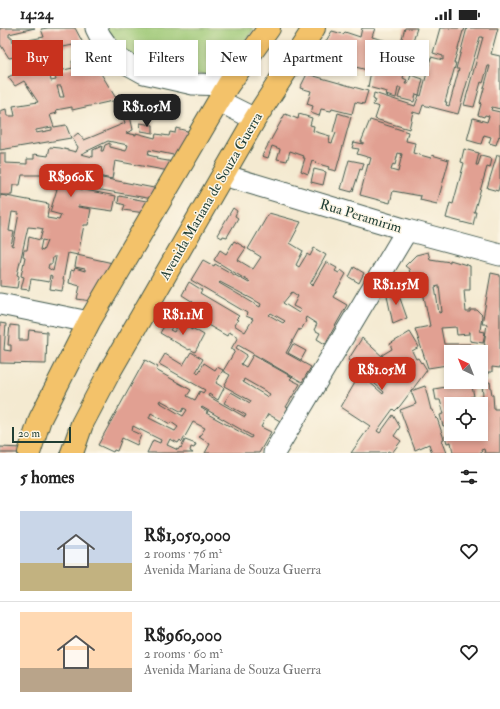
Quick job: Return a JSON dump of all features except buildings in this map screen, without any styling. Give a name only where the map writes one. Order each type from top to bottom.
[{"type":"main road","points":[[29,453],[40,419],[89,322],[224,97],[269,28]]},
{"type":"main road","name":"Avenida Mariana de Souza Guerra","points":[[72,453],[82,424],[110,371],[223,175],[251,117],[314,28]]},
{"type":"street","points":[[96,28],[115,57],[144,73],[192,84],[224,97],[251,117]]},
{"type":"street","name":"Rua Peramirim","points":[[223,175],[500,256]]},
{"type":"street","points":[[274,453],[407,230]]},
{"type":"street","points":[[0,304],[89,322]]},
{"type":"green space","points":[[100,28],[254,28],[247,40],[206,40],[206,76],[198,74],[198,40],[134,40],[134,61],[126,59],[126,40],[110,40]]},
{"type":"green space","points":[[208,76],[225,76],[223,79]]}]
